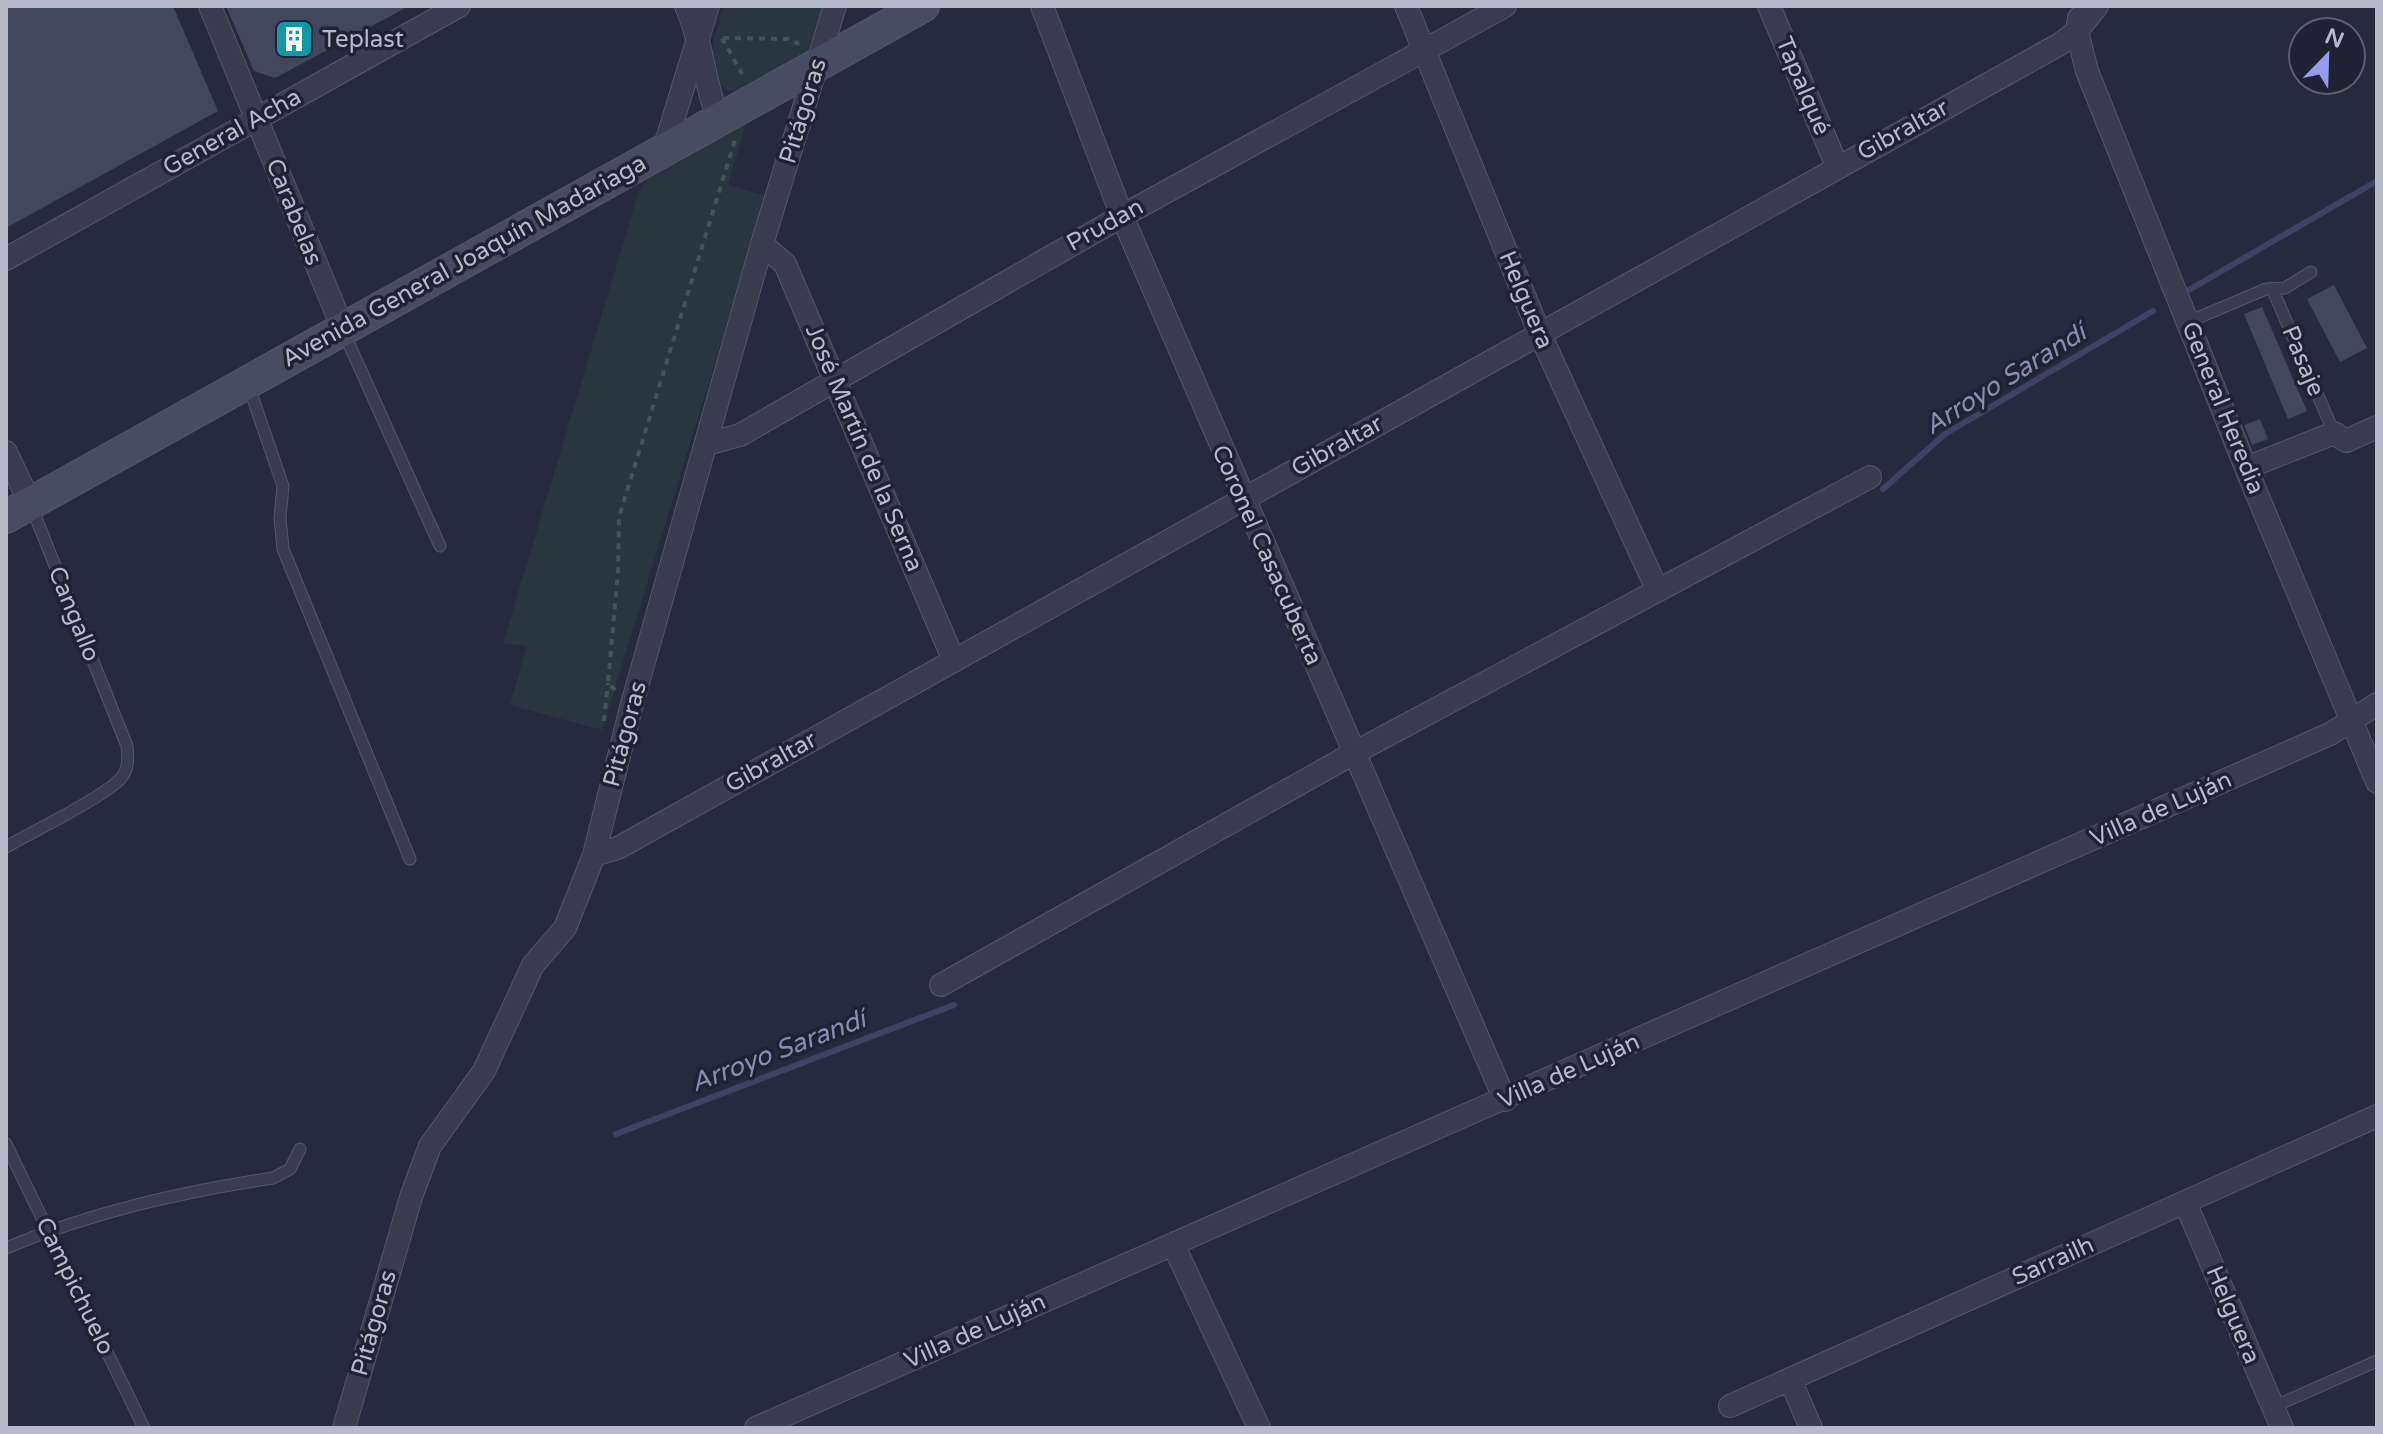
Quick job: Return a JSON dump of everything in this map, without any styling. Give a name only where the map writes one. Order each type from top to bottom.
[{"type":"main road","name":"Avenida General Joaquín Madariaga","points":[[18,510],[664,149],[727,128],[810,55],[923,6]]},
{"type":"street","name":"Carabelas","points":[[210,6],[343,329]]},
{"type":"street","name":"General Acha","points":[[6,259],[459,6]]},
{"type":"street","points":[[686,6],[714,36]]},
{"type":"street","points":[[708,6],[714,36],[705,81],[727,128]]},
{"type":"street","name":"Pitágoras","points":[[344,1428],[411,1197],[430,1146],[484,1071],[533,965],[565,928],[594,855],[632,704],[762,244],[810,55],[835,6]]},
{"type":"street","name":"Coronel Casacuberta","points":[[1042,6],[1122,216],[1505,1100]]},
{"type":"street","name":"Helguera","points":[[1406,6],[1539,332],[1657,589]]},
{"type":"street","name":"Prudan","points":[[707,444],[740,435],[1122,216],[1505,6]]},
{"type":"street","name":"Tapalqué","points":[[1769,6],[1837,166]]},
{"type":"street","name":"General Heredia","points":[[2079,6],[2077,31],[2087,71],[2246,468],[2377,782]]},
{"type":"street","points":[[2077,31],[2097,6]]},
{"type":"street","name":"Gibraltar","points":[[594,855],[618,848],[2077,31]]},
{"type":"street","points":[[664,149],[714,36]]},
{"type":"street","name":"José Martín de la Serna","points":[[762,244],[785,264],[954,661]]},
{"type":"street","points":[[2246,468],[2334,433],[2346,441],[2377,427]]},
{"type":"street","name":"Cangallo","points":[[6,452],[18,510]]},
{"type":"street","points":[[941,985],[1354,753],[1870,477]]},
{"type":"street","name":"Villa de Luján","points":[[756,1428],[2330,734],[2377,704]]},
{"type":"street","name":"Sarrailh","points":[[1730,1406],[2377,1116]]},
{"type":"street","name":"Helguera","points":[[2185,1202],[2277,1418]]},
{"type":"street","points":[[1173,1244],[1259,1428]]},
{"type":"street","points":[[1790,1379],[1811,1428]]},
{"type":"lane","points":[[2188,322],[2272,288],[2285,288],[2311,272]]},
{"type":"lane","name":"Pasaje","points":[[2272,288],[2334,433]]},
{"type":"lane","points":[[343,329],[440,546]]},
{"type":"lane","points":[[247,382],[283,486],[280,518],[283,549],[410,859]]},
{"type":"lane","name":"Cangallo","points":[[6,847],[121,778],[126,770],[127,746],[18,510]]},
{"type":"lane","name":"Campichuelo","points":[[6,1144],[144,1428]]},
{"type":"lane","points":[[6,1248],[48,1230],[176,1194],[273,1178],[290,1169],[300,1149]]},
{"type":"lane","points":[[2277,1418],[2377,1361]]},
{"type":"path","points":[[714,36],[788,39],[810,55]]},
{"type":"path","points":[[714,36],[742,74]]},
{"type":"path","points":[[632,704],[608,683],[618,572],[619,517],[727,128]]},
{"type":"shaded area","points":[[724,6],[824,6],[808,53],[747,89],[727,91],[714,72],[712,61],[714,39]]},
{"type":"shaded area","points":[[746,123],[728,185],[766,196],[602,730],[510,705],[527,646],[503,643],[639,191],[647,180]]},
{"type":"building","points":[[6,6],[173,6],[218,111],[6,228]]},
{"type":"building","name":"Teplast","points":[[226,6],[409,6],[275,78],[254,71]]},
{"type":"building","points":[[2334,285],[2367,348],[2340,362],[2307,299]]},
{"type":"building","points":[[2262,307],[2307,411],[2288,419],[2244,314]]},
{"type":"building","points":[[2260,419],[2268,439],[2252,445],[2244,425]]},
{"type":"waterway","name":"Arroyo Sarandí","points":[[2182,294],[2377,181]]},
{"type":"waterway","name":"Arroyo Sarandí","points":[[1883,489],[1945,434],[2153,311]]},
{"type":"waterway","name":"Arroyo Sarandí","points":[[616,1134],[954,1005]]},
{"type":"place","name":"Teplast","points":[[294,39]]}]
